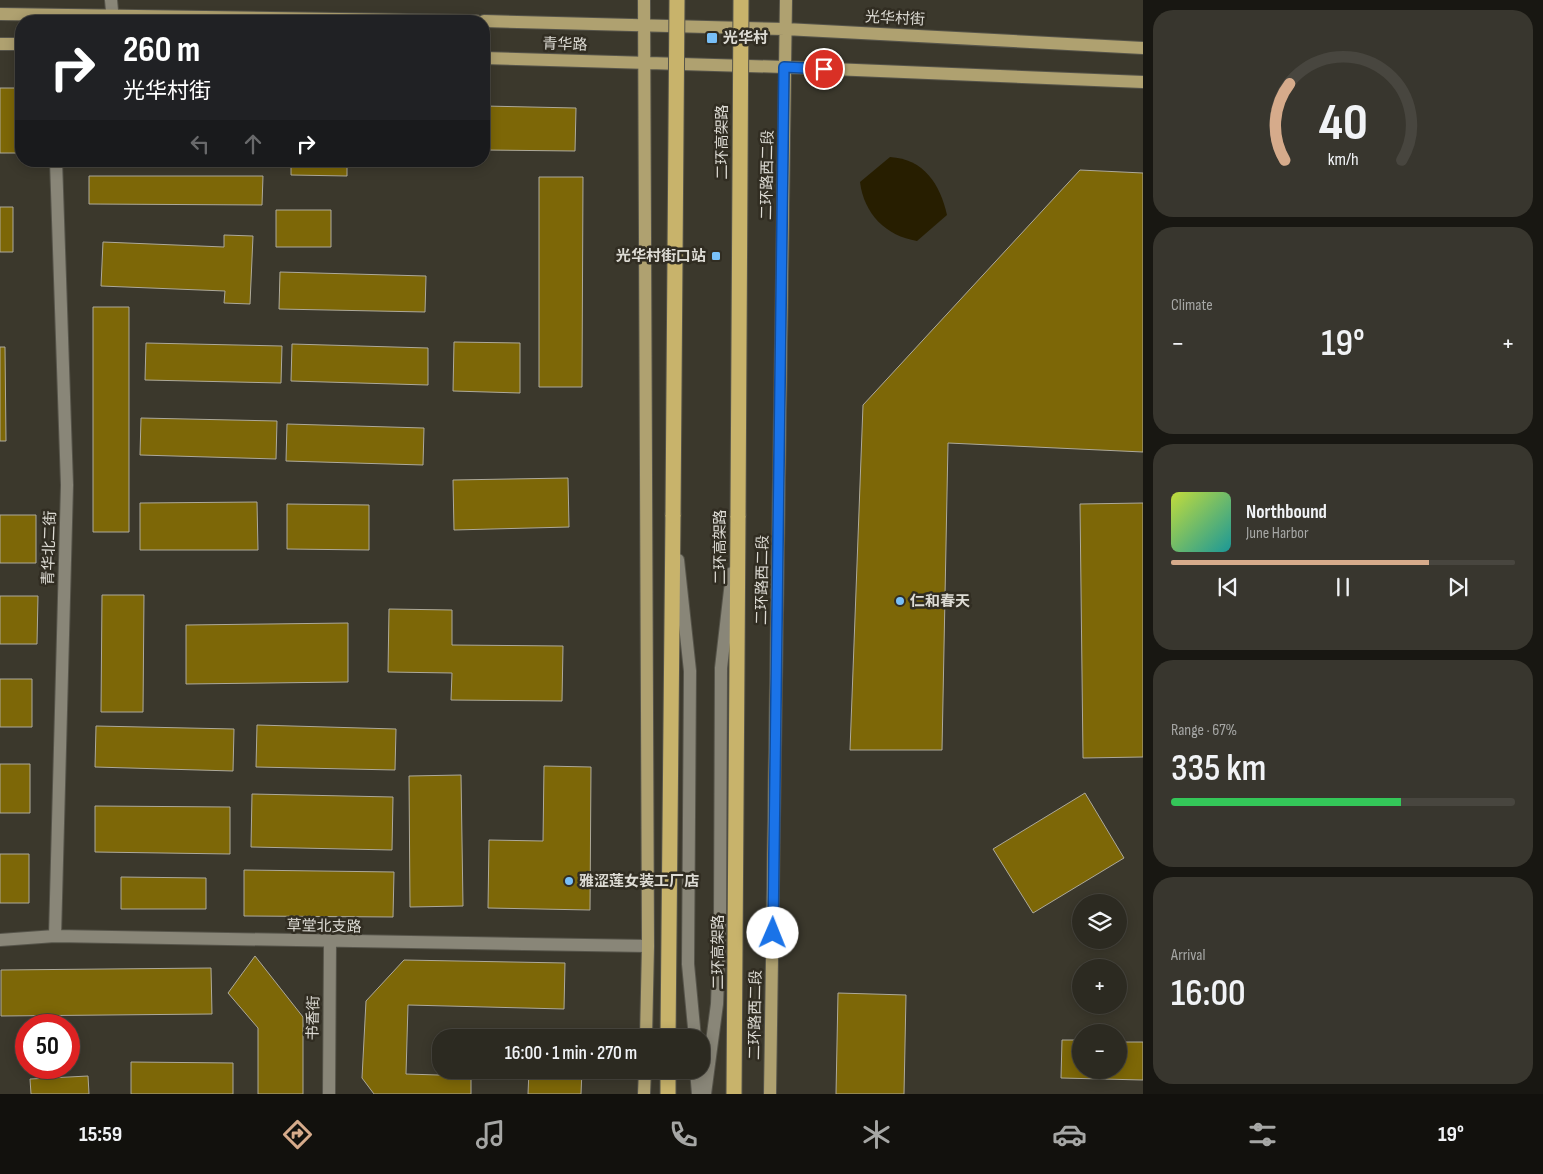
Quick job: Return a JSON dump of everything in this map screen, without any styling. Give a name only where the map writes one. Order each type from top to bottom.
[{"type":"highway","points":[[668,1029],[677,0]]},
{"type":"highway","name":"二环高架路","points":[[734,1094],[741,0]]},
{"type":"highway","points":[[668,1079],[668,1094]]},
{"type":"main road","points":[[644,0],[648,946],[646,1029]]},
{"type":"main road","name":"二环路西二段","points":[[770,1094],[786,0]]},
{"type":"main road","points":[[0,14],[28,15]]},
{"type":"main road","name":"青华路","points":[[490,21],[644,24]]},
{"type":"main road","name":"光华村街","points":[[644,24],[785,28],[1143,48]]},
{"type":"main road","points":[[0,44],[15,44]]},
{"type":"main road","name":"青华路","points":[[490,58],[644,63]]},
{"type":"main road","points":[[644,63],[1143,82]]},
{"type":"main road","points":[[644,1094],[645,1079]]},
{"type":"street","points":[[111,0],[113,15]]},
{"type":"street","name":"青华北二街","points":[[55,936],[68,485],[56,167]]},
{"type":"street","points":[[673,515],[690,671],[688,964],[694,1029]]},
{"type":"street","points":[[705,1094],[716,1004],[720,922],[722,668],[738,516]]},
{"type":"street","name":"草堂北支路","points":[[0,940],[55,936],[648,946]]},
{"type":"street","name":"书香街","points":[[329,1094],[330,942]]},
{"type":"street","points":[[697,1079],[698,1094]]},
{"type":"shaded area","points":[[890,157],[902,159],[921,168],[935,184],[944,204],[947,215],[917,241],[886,229],[878,222],[862,194],[860,182]]},
{"type":"building","points":[[0,88],[15,88],[15,153],[0,153]]},
{"type":"building","points":[[490,106],[576,108],[575,151],[490,150]]},
{"type":"building","points":[[291,167],[347,167],[347,176],[291,175]]},
{"type":"building","name":"仁和春天","points":[[1080,170],[1143,173],[1143,452],[948,443],[942,750],[850,750],[863,405]]},
{"type":"building","points":[[89,176],[263,176],[262,205],[89,204]]},
{"type":"building","points":[[539,177],[583,177],[582,387],[539,387]]},
{"type":"building","points":[[0,207],[13,207],[13,252],[0,252]]},
{"type":"building","points":[[276,210],[331,210],[331,247],[276,247]]},
{"type":"building","points":[[224,235],[253,236],[250,304],[224,303],[225,291],[101,286],[103,242],[224,247]]},
{"type":"building","points":[[280,272],[426,276],[425,312],[279,309]]},
{"type":"building","points":[[93,307],[129,307],[129,532],[93,532]]},
{"type":"building","points":[[454,342],[520,343],[520,393],[453,391]]},
{"type":"building","points":[[146,343],[282,346],[281,383],[145,380]]},
{"type":"building","points":[[292,344],[428,348],[428,385],[291,381]]},
{"type":"building","points":[[0,347],[5,347],[6,441],[0,441]]},
{"type":"building","points":[[141,418],[277,421],[276,459],[140,455]]},
{"type":"building","points":[[287,424],[424,428],[423,465],[286,461]]},
{"type":"building","points":[[568,478],[569,527],[454,530],[453,480]]},
{"type":"building","points":[[257,502],[258,550],[140,550],[140,503]]},
{"type":"building","points":[[1143,503],[1143,757],[1083,758],[1080,504]]},
{"type":"building","points":[[287,504],[369,505],[369,550],[287,549]]},
{"type":"building","points":[[0,515],[36,515],[36,563],[0,563]]},
{"type":"building","points":[[102,595],[144,595],[143,712],[101,712]]},
{"type":"building","points":[[0,596],[38,596],[37,644],[0,644]]},
{"type":"building","points":[[389,609],[452,610],[452,645],[563,646],[562,701],[451,700],[452,673],[388,672]]},
{"type":"building","points":[[348,623],[348,682],[186,684],[186,625]]},
{"type":"building","points":[[0,679],[32,679],[32,727],[0,727]]},
{"type":"building","points":[[257,725],[396,729],[395,770],[256,767]]},
{"type":"building","points":[[96,726],[234,729],[233,771],[95,767]]},
{"type":"building","points":[[0,764],[30,764],[30,813],[0,813]]},
{"type":"building","points":[[544,766],[591,767],[590,910],[488,908],[489,840],[543,841]]},
{"type":"building","points":[[461,775],[463,906],[410,907],[409,776]]},
{"type":"building","points":[[1085,793],[1124,858],[1033,913],[993,849]]},
{"type":"building","points":[[252,794],[393,797],[392,850],[251,847]]},
{"type":"building","points":[[95,806],[230,807],[230,854],[95,852]]},
{"type":"building","points":[[0,854],[29,854],[29,903],[0,903]]},
{"type":"building","points":[[244,870],[394,872],[393,917],[244,916]]},
{"type":"building","points":[[121,877],[206,878],[206,909],[121,909]]},
{"type":"building","points":[[255,956],[303,1017],[303,1094],[258,1094],[258,1028],[228,993]]},
{"type":"building","points":[[404,960],[565,963],[564,1009],[408,1005],[406,1074],[432,1075],[432,1079],[471,1079],[471,1094],[374,1094],[362,1078],[366,1001]]},
{"type":"building","points":[[211,968],[212,1014],[15,1014],[15,1016],[1,1016],[1,970]]},
{"type":"building","points":[[838,993],[906,995],[904,1094],[836,1094]]},
{"type":"building","points":[[1062,1040],[1072,1040],[1072,1078],[1061,1078]]},
{"type":"building","points":[[1127,1042],[1143,1042],[1143,1080],[1102,1079],[1127,1079]]},
{"type":"building","points":[[131,1062],[233,1063],[233,1094],[131,1094]]},
{"type":"building","points":[[80,1076],[88,1076],[89,1094],[31,1094],[30,1079],[80,1079]]},
{"type":"building","points":[[529,1079],[582,1079],[581,1094],[528,1094]]},
{"type":"place","name":"光华村","points":[[712,38]]},
{"type":"place","name":"光华村街口站","points":[[716,256]]},
{"type":"place","name":"仁和春天","points":[[900,601]]},
{"type":"place","name":"雅涩莲女装工厂店","points":[[569,881]]},
{"type":"route","points":[[773,933],[784,67],[824,69]]}]
